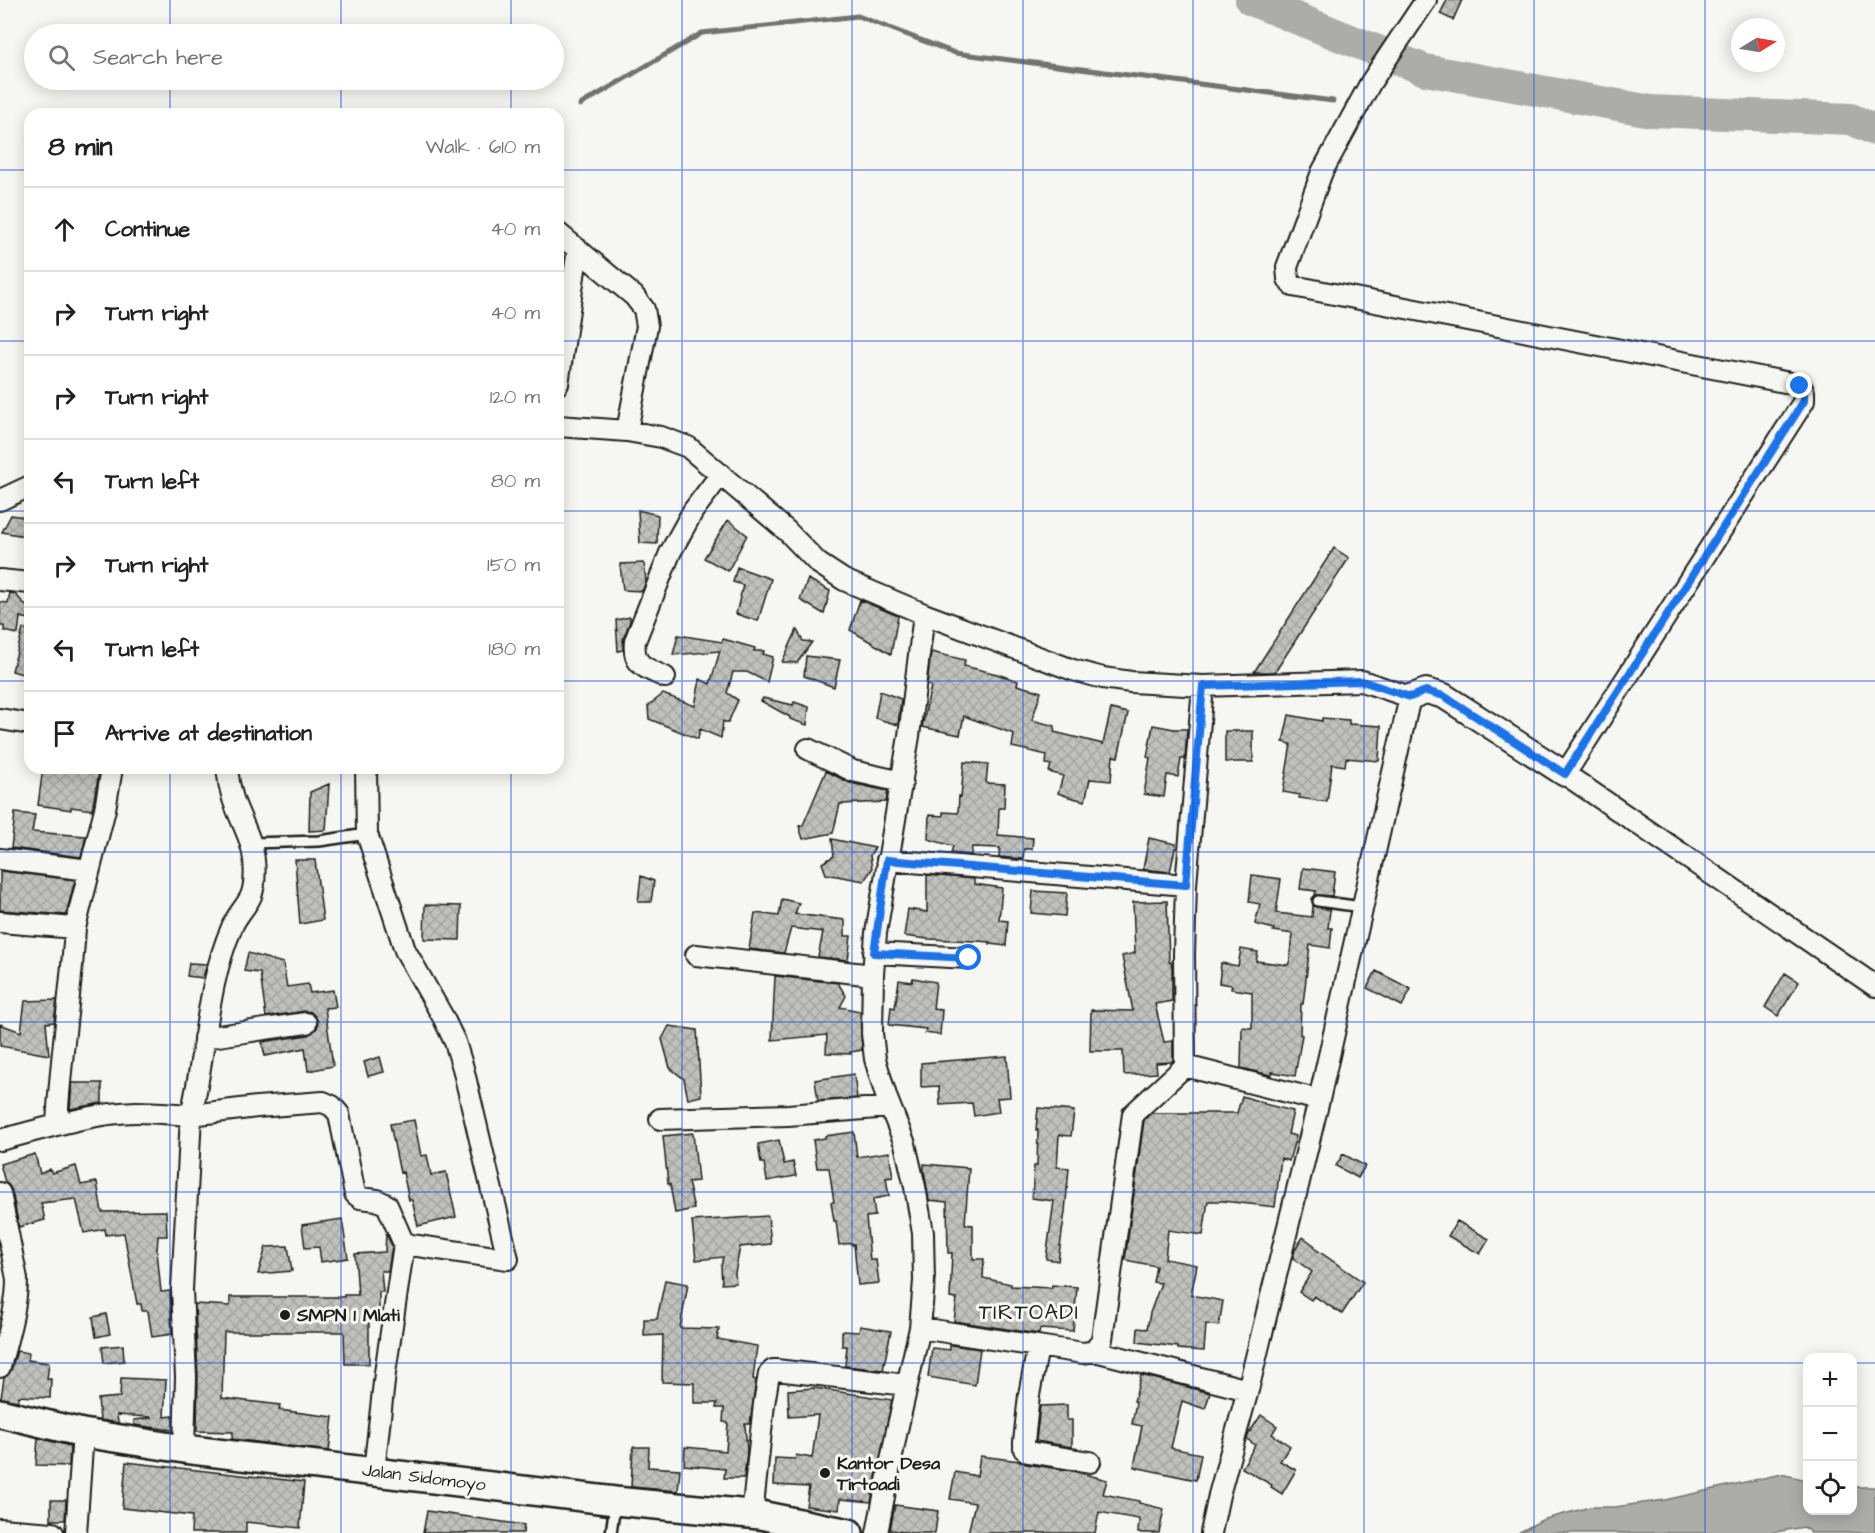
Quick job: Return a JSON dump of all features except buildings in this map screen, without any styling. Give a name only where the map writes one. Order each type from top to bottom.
[{"type":"main road","name":"Jalan Sidomoyo","points":[[0,1413],[83,1433],[184,1449],[615,1501],[752,1515],[849,1533]]},
{"type":"street","points":[[1426,0],[1371,82],[1322,172],[1287,267],[1287,279],[1293,286],[1800,386],[1804,392],[1804,401],[1565,774]]},
{"type":"street","points":[[564,238],[634,296],[644,309],[647,326],[627,430]]},
{"type":"street","points":[[564,344],[578,249]]},
{"type":"street","points":[[564,426],[627,430],[661,437],[688,447],[787,531],[818,563],[844,580],[924,614],[1073,670],[1131,682],[1203,686],[1362,681],[1410,697],[1426,691],[1444,696],[1565,774],[1875,986]]},
{"type":"street","points":[[665,677],[639,663],[634,656],[635,641],[670,553],[693,511],[721,474]]},
{"type":"street","points":[[0,500],[24,489]]},
{"type":"street","points":[[0,580],[24,582]]},
{"type":"street","points":[[877,1533],[920,1328],[924,1281],[923,1233],[904,1144],[875,1059],[872,1033],[874,953],[887,860],[902,783],[924,614]]},
{"type":"street","points":[[1095,1351],[1102,1339],[1133,1114],[1185,1066],[1186,885],[1203,686]]},
{"type":"street","points":[[1211,1533],[1319,1100],[1410,697]]},
{"type":"street","points":[[0,719],[24,723]]},
{"type":"street","points":[[808,749],[853,771],[902,783]]},
{"type":"street","points":[[57,1125],[75,928],[105,809],[111,774]]},
{"type":"street","points":[[184,1449],[186,1377],[182,1290],[192,1115],[200,1080],[204,1038],[214,986],[226,941],[233,924],[251,895],[254,881],[252,843],[233,799],[228,774]]},
{"type":"street","points":[[366,774],[367,834],[405,950],[455,1042],[508,1258],[404,1244]]},
{"type":"street","points":[[0,859],[89,870]]},
{"type":"street","points":[[887,860],[1186,885]]},
{"type":"street","points":[[0,922],[75,928]]},
{"type":"street","points":[[874,953],[969,958]]},
{"type":"street","points":[[696,955],[873,975]]},
{"type":"street","points":[[204,1038],[306,1023]]},
{"type":"street","points":[[1185,1066],[1319,1100]]},
{"type":"street","points":[[0,1140],[57,1125],[134,1112],[192,1115],[323,1102],[332,1106],[339,1114],[355,1194],[360,1198],[377,1200],[387,1205],[404,1244],[385,1373],[374,1471]]},
{"type":"street","points":[[660,1119],[788,1115],[890,1107]]},
{"type":"street","points":[[0,1193],[17,1279],[17,1291],[0,1367]]},
{"type":"street","points":[[920,1328],[1083,1353],[1095,1351],[1248,1389]]},
{"type":"street","points":[[1038,1347],[1029,1395],[1024,1449],[1028,1452],[1090,1462]]},
{"type":"street","points":[[752,1515],[764,1404],[772,1371],[907,1385]]},
{"type":"street","points":[[76,1533],[83,1433]]},
{"type":"street","points":[[0,1529],[53,1533]]},
{"type":"lane","points":[[252,843],[319,841],[367,834]]},
{"type":"lane","points":[[1317,901],[1362,907]]},
{"type":"lane","points":[[611,1533],[615,1501]]},
{"type":"shaded area","points":[[1781,1474],[1803,1479],[1803,1515],[1857,1515],[1857,1487],[1875,1487],[1875,1533],[1811,1533],[1804,1527],[1770,1533],[1518,1533],[1542,1520],[1590,1507],[1615,1507],[1665,1500]]},
{"type":"waterway","points":[[1251,0],[1425,70],[1651,111],[1851,119],[1875,130]]},
{"type":"waterway","points":[[580,105],[702,33],[858,16],[955,53],[1333,101]]},
{"type":"place","name":"SMPN 1 Mlati","points":[[285,1315]]},
{"type":"place","name":"Kantor Desa Tirtoadi","points":[[825,1473]]},
{"type":"district","name":"TIRTOADI","points":[[1029,1312]]},
{"type":"route","points":[[969,958],[874,953],[887,860],[1186,885],[1203,686],[1362,681],[1410,697],[1426,691],[1444,696],[1565,774],[1804,401],[1804,392],[1800,386]]}]
